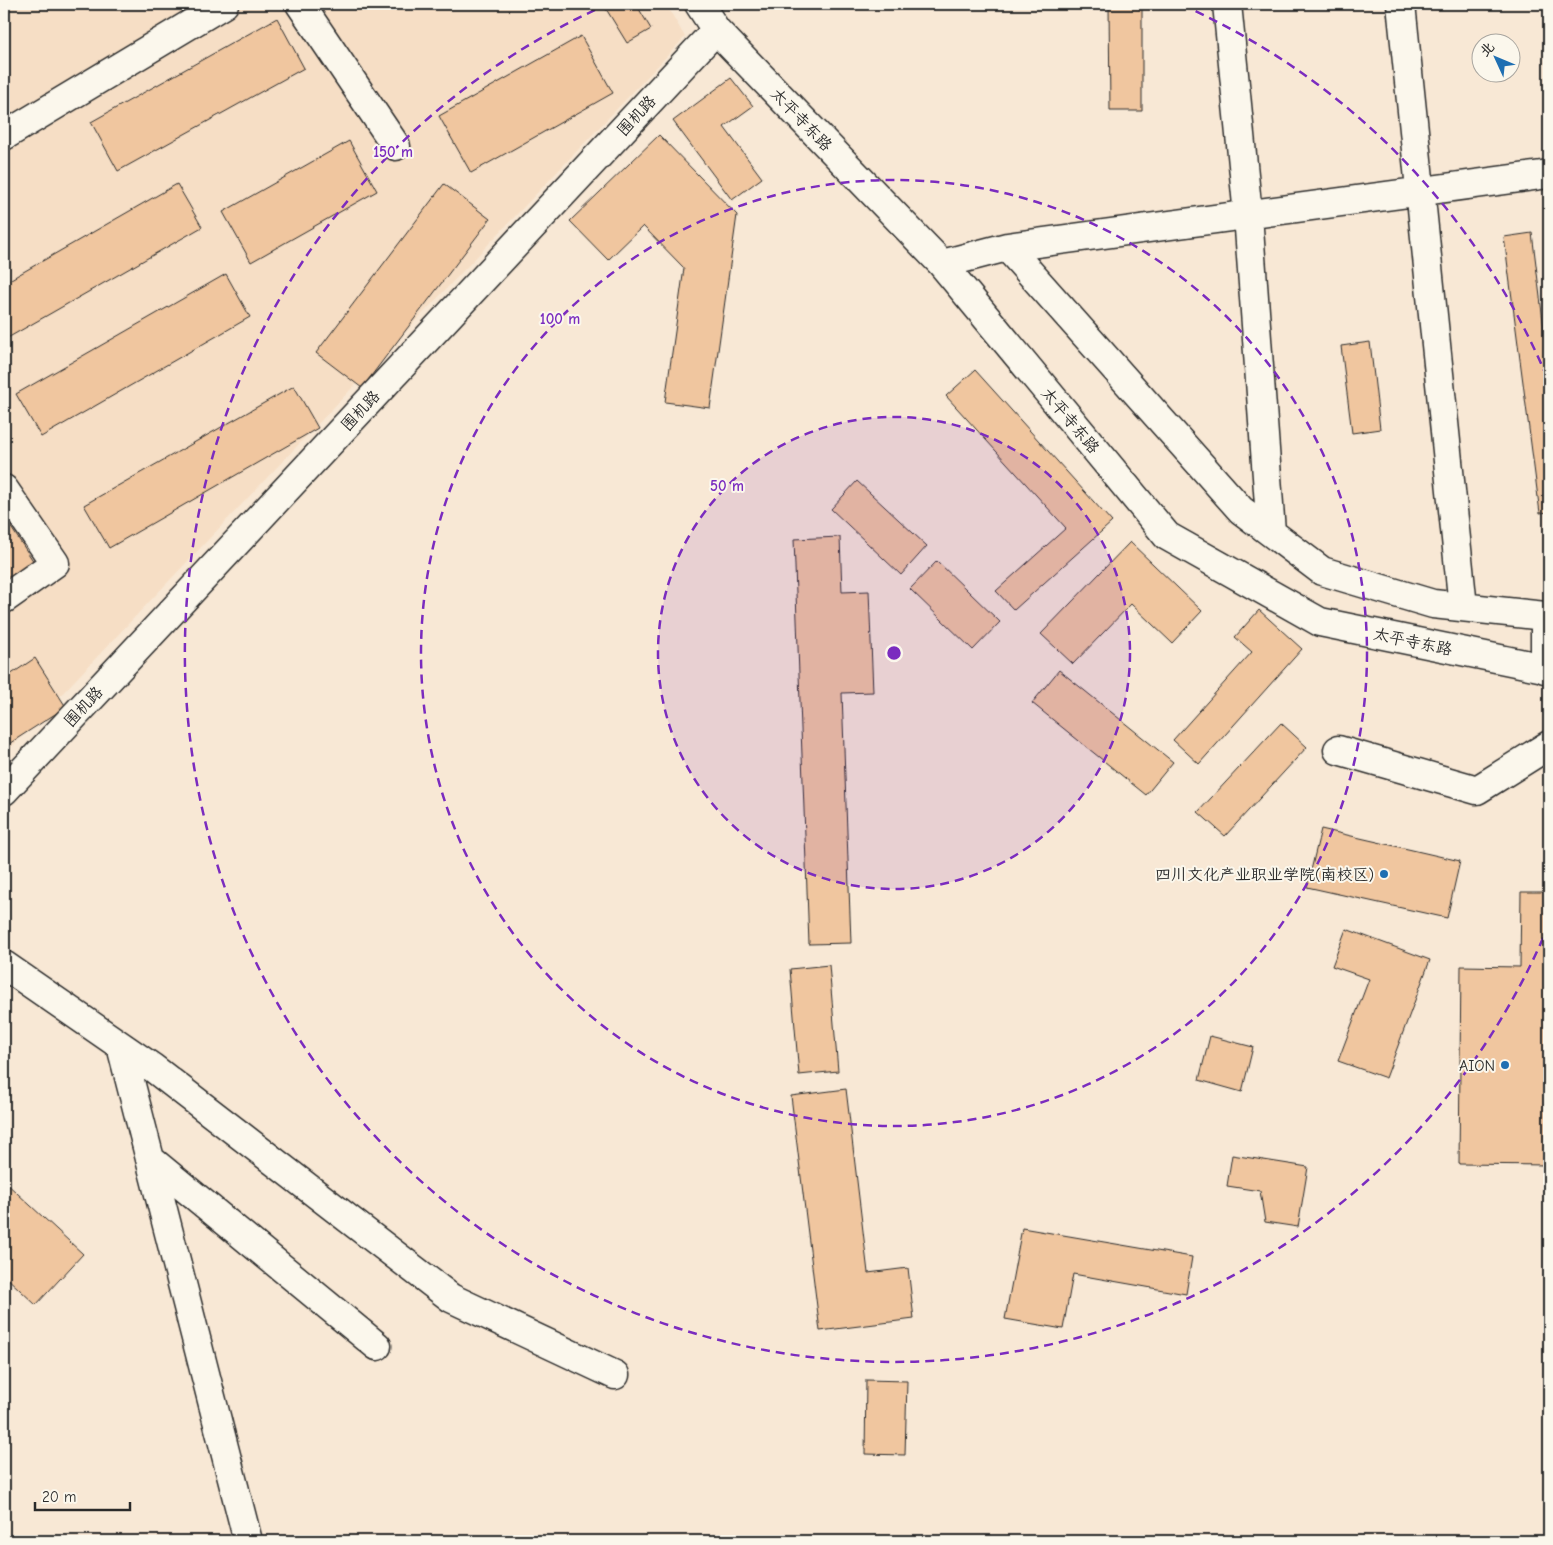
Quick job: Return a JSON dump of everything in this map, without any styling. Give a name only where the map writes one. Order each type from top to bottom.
[{"type":"street","points":[[4,136],[224,4]]},
{"type":"street","points":[[300,4],[396,146]]},
{"type":"street","name":"太平寺东路","points":[[699,4],[716,30],[942,264],[1167,536],[1320,622],[1547,669]]},
{"type":"street","points":[[1228,4],[1248,215],[1271,532]]},
{"type":"street","points":[[1401,4],[1462,607]]},
{"type":"street","name":"围机路","points":[[4,791],[716,30]]},
{"type":"street","points":[[942,264],[1008,247],[1549,174]]},
{"type":"street","points":[[1008,247],[1241,510],[1322,571],[1433,604],[1547,615],[1547,669]]},
{"type":"street","points":[[4,489],[54,563],[4,599]]},
{"type":"street","points":[[1338,750],[1476,790],[1549,745]]},
{"type":"street","points":[[4,965],[152,1068],[451,1298],[615,1375]]},
{"type":"street","points":[[121,1046],[248,1541]]},
{"type":"street","points":[[150,1160],[377,1346]]},
{"type":"shaded area","points":[[4,4],[666,4],[685,37],[4,755]]},
{"type":"building","points":[[603,4],[636,4],[651,29],[627,43]]},
{"type":"building","points":[[1109,4],[1142,4],[1142,111],[1110,111]]},
{"type":"building","points":[[277,18],[304,68],[118,171],[91,122]]},
{"type":"building","points":[[581,36],[613,93],[471,173],[439,116]]},
{"type":"building","points":[[731,78],[753,106],[724,127],[762,178],[732,200],[673,121]]},
{"type":"building","points":[[659,135],[737,215],[710,408],[665,402],[684,268],[643,226],[608,260],[570,221]]},
{"type":"building","points":[[349,141],[377,191],[251,262],[223,212]]},
{"type":"building","points":[[177,184],[202,227],[4,340],[4,283]]},
{"type":"building","points":[[444,184],[490,219],[362,388],[316,353]]},
{"type":"building","points":[[1532,233],[1549,369],[1549,512],[1540,513],[1504,237]]},
{"type":"building","points":[[226,274],[250,317],[41,437],[16,394]]},
{"type":"building","points":[[1370,342],[1380,429],[1352,433],[1341,346]]},
{"type":"building","points":[[975,370],[1112,522],[1014,610],[996,591],[1066,528],[946,396]]},
{"type":"building","points":[[294,386],[318,428],[109,548],[84,505]]},
{"type":"building","points":[[857,481],[927,546],[901,575],[831,509]]},
{"type":"building","points":[[4,517],[36,565],[4,587]]},
{"type":"building","points":[[840,537],[842,592],[869,591],[873,692],[842,693],[851,943],[809,944],[794,539]]},
{"type":"building","points":[[1130,542],[1202,611],[1172,643],[1131,604],[1073,664],[1041,634]]},
{"type":"building","points":[[937,561],[1000,622],[973,650],[910,589]]},
{"type":"building","points":[[1259,610],[1302,649],[1199,764],[1173,740],[1252,652],[1235,637]]},
{"type":"building","points":[[35,658],[66,707],[4,747],[4,679]]},
{"type":"building","points":[[1059,670],[1173,762],[1146,795],[1032,703]]},
{"type":"building","points":[[1281,723],[1307,747],[1225,836],[1198,812]]},
{"type":"building","name":"四川文化产业职业学院(南校区)","points":[[1321,829],[1460,861],[1447,918],[1307,887]]},
{"type":"building","name":"AION","points":[[1521,892],[1549,892],[1549,1165],[1459,1164],[1461,966],[1520,967]]},
{"type":"building","points":[[1346,929],[1430,960],[1386,1078],[1338,1061],[1369,979],[1332,966]]},
{"type":"building","points":[[829,965],[838,1071],[799,1075],[790,969]]},
{"type":"building","points":[[1210,1036],[1253,1047],[1242,1092],[1199,1080]]},
{"type":"building","points":[[846,1089],[868,1273],[908,1268],[914,1319],[820,1331],[791,1096]]},
{"type":"building","points":[[1232,1155],[1308,1167],[1298,1227],[1265,1222],[1260,1191],[1227,1186]]},
{"type":"building","points":[[4,1181],[83,1254],[36,1305],[4,1275]]},
{"type":"building","points":[[1022,1228],[1192,1257],[1186,1294],[1073,1274],[1063,1329],[1005,1319]]},
{"type":"building","points":[[866,1380],[907,1381],[905,1455],[865,1454]]},
{"type":"place","name":"四川文化产业职业学院(南校区)","points":[[1384,874]]},
{"type":"place","name":"AION","points":[[1505,1065]]}]
